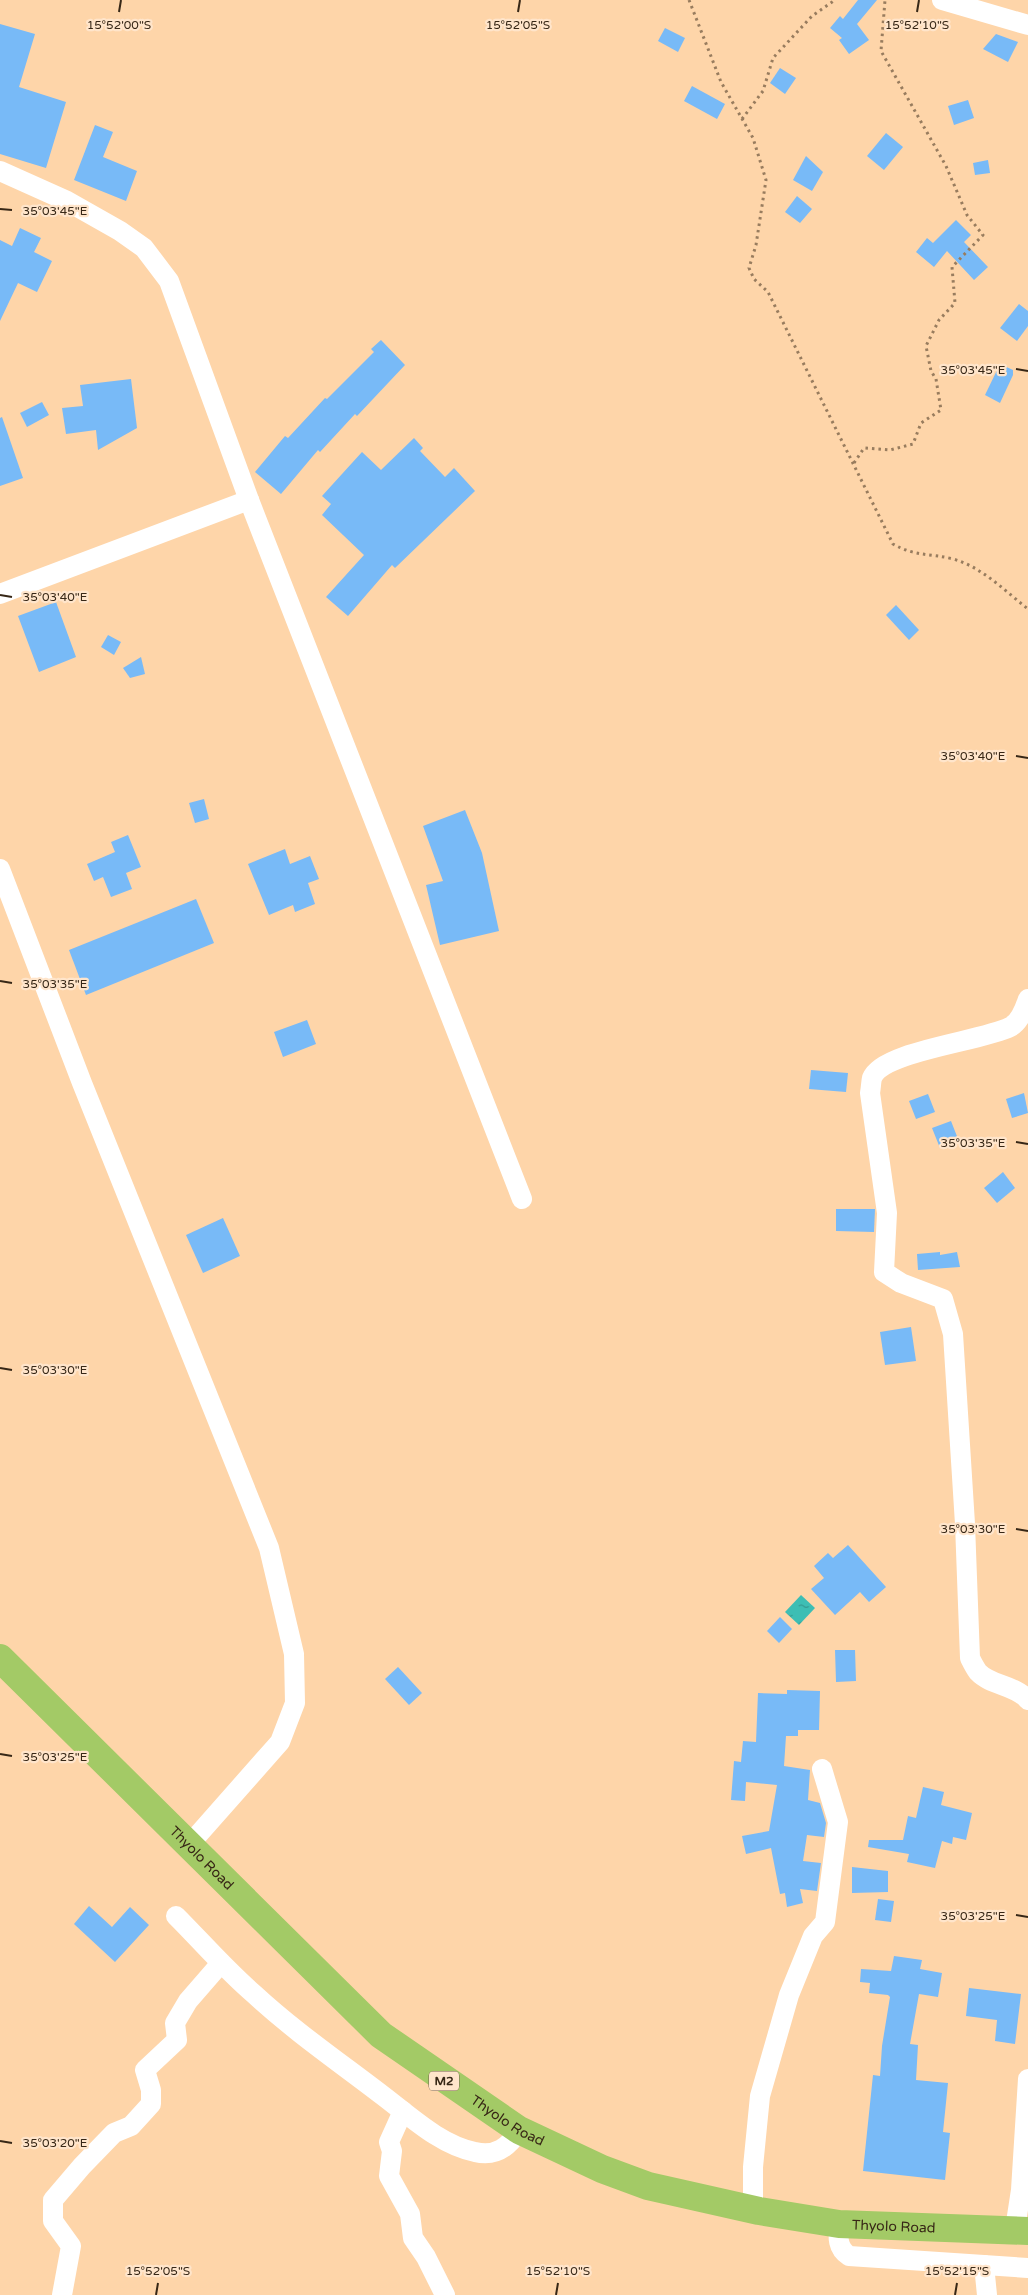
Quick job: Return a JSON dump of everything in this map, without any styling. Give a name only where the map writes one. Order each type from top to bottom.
[{"type":"highway","name":"Thyolo Road","points":[[0,1658],[381,2036],[518,2130],[602,2169],[648,2186],[753,2210],[839,2224],[1022,2230]]},
{"type":"street","points":[[942,0],[1028,25]]},
{"type":"street","points":[[0,171],[67,200],[120,230],[144,248],[169,281],[249,500],[522,1199]]},
{"type":"street","points":[[0,594],[249,500]]},
{"type":"street","points":[[0,869],[82,1084],[270,1548],[294,1654],[296,1703],[280,1742],[189,1845]]},
{"type":"street","points":[[1028,999],[1024,1010],[1012,1027],[912,1054],[884,1064],[872,1077],[870,1093],[886,1214],[884,1272],[901,1283],[943,1299],[953,1334],[965,1524],[970,1658],[978,1672],[994,1682],[1024,1695],[1028,1700]]},
{"type":"street","points":[[753,2210],[753,2166],[760,2096],[788,1996],[813,1936],[825,1922],[838,1822],[822,1770]]},
{"type":"street","points":[[176,1916],[254,1995],[309,2040],[431,2131],[457,2146],[476,2152],[492,2153],[511,2144],[518,2130]]},
{"type":"street","points":[[62,2295],[71,2246],[53,2221],[54,2200],[82,2166],[114,2133],[131,2126],[151,2104],[151,2090],[145,2070],[177,2040],[175,2023],[188,2001],[221,1963]]},
{"type":"street","points":[[1022,2230],[1021,2190],[1028,2079]]},
{"type":"street","points":[[403,2111],[389,2142],[392,2151],[389,2176],[410,2214],[413,2238],[426,2258],[445,2295]]},
{"type":"street","points":[[839,2224],[838,2239],[842,2251],[848,2256],[1028,2268]]},
{"type":"street","points":[[984,2265],[987,2295]]},
{"type":"path","points":[[689,0],[721,82],[753,138],[766,180],[762,218],[749,268],[754,279],[768,292],[893,544],[908,553],[953,559],[974,567],[1028,609]]},
{"type":"path","points":[[742,119],[763,91],[773,58],[812,16],[835,0]]},
{"type":"path","points":[[854,464],[864,448],[890,450],[913,444],[921,423],[941,410],[936,379],[931,371],[926,346],[940,320],[954,303],[952,267],[983,235],[967,215],[946,166],[881,51],[885,0]]},
{"type":"water","points":[[801,1595],[815,1608],[799,1625],[785,1612]]},
{"type":"building","points":[[858,0],[877,0],[857,24],[869,40],[849,54],[839,40],[842,38],[830,28],[840,16],[843,19]]},
{"type":"building","points":[[0,24],[35,34],[19,87],[66,102],[46,168],[0,154]]},
{"type":"building","points":[[665,28],[685,38],[678,52],[658,41]]},
{"type":"building","points":[[996,34],[1018,42],[1008,62],[983,49]]},
{"type":"building","points":[[780,68],[796,78],[785,94],[770,83]]},
{"type":"building","points":[[692,86],[725,104],[717,119],[684,101]]},
{"type":"building","points":[[968,100],[974,118],[954,125],[948,106]]},
{"type":"building","points":[[95,125],[113,132],[103,157],[137,171],[126,201],[74,180]]},
{"type":"building","points":[[886,133],[903,147],[884,170],[867,156]]},
{"type":"building","points":[[806,156],[823,172],[812,191],[793,180]]},
{"type":"building","points":[[988,160],[990,173],[975,175],[973,163]]},
{"type":"building","points":[[797,196],[812,209],[800,223],[785,212]]},
{"type":"building","points":[[956,220],[971,235],[964,242],[988,267],[974,280],[947,251],[934,267],[916,252],[927,238],[933,243]]},
{"type":"building","points":[[20,228],[41,238],[34,252],[52,261],[37,292],[18,283],[0,321],[0,240],[12,246]]},
{"type":"building","points":[[1019,304],[1028,311],[1028,326],[1017,341],[1000,328]]},
{"type":"building","points":[[381,340],[405,365],[357,416],[355,414],[320,452],[318,450],[281,494],[255,472],[285,436],[288,438],[325,398],[327,399],[374,352],[371,349]]},
{"type":"building","points":[[1000,364],[1013,370],[1013,375],[1000,403],[985,395]]},
{"type":"building","points":[[131,379],[137,428],[98,450],[96,430],[66,434],[62,408],[83,406],[80,385]]},
{"type":"building","points":[[42,402],[49,415],[27,427],[20,413]]},
{"type":"building","points":[[2,417],[23,478],[0,486],[0,418]]},
{"type":"building","points":[[414,438],[423,448],[420,451],[445,477],[454,468],[475,491],[395,568],[392,565],[348,616],[326,597],[364,555],[322,515],[331,504],[322,496],[362,452],[381,470]]},
{"type":"building","points":[[56,602],[76,657],[39,672],[18,616]]},
{"type":"building","points":[[896,605],[919,630],[909,640],[886,615]]},
{"type":"building","points":[[108,635],[121,642],[114,655],[101,647]]},
{"type":"building","points":[[141,657],[145,674],[130,678],[123,668]]},
{"type":"building","points":[[204,799],[209,819],[195,823],[189,803]]},
{"type":"building","points":[[465,810],[482,853],[499,931],[440,945],[426,885],[443,881],[423,826]]},
{"type":"building","points":[[128,835],[141,867],[126,873],[132,889],[111,897],[103,877],[94,881],[87,864],[115,852],[111,842]]},
{"type":"building","points":[[285,849],[290,864],[310,856],[319,879],[308,883],[315,904],[295,912],[293,905],[269,915],[248,864]]},
{"type":"building","points":[[196,899],[214,943],[86,995],[69,950]]},
{"type":"building","points":[[307,1020],[316,1044],[283,1057],[274,1032]]},
{"type":"building","points":[[811,1070],[848,1073],[846,1092],[809,1089]]},
{"type":"building","points":[[1024,1093],[1028,1113],[1012,1118],[1006,1099]]},
{"type":"building","points":[[928,1094],[935,1112],[916,1119],[909,1101]]},
{"type":"building","points":[[951,1121],[960,1144],[953,1142],[940,1148],[932,1128]]},
{"type":"building","points":[[1003,1172],[1015,1188],[997,1203],[984,1188]]},
{"type":"building","points":[[836,1209],[875,1209],[874,1232],[836,1231]]},
{"type":"building","points":[[223,1218],[240,1256],[203,1273],[186,1235]]},
{"type":"building","points":[[940,1252],[940,1255],[957,1252],[960,1267],[918,1270],[917,1254]]},
{"type":"building","points":[[911,1327],[916,1361],[885,1365],[880,1332]]},
{"type":"building","points":[[848,1545],[886,1587],[869,1602],[860,1592],[835,1615],[811,1589],[824,1578],[814,1566],[828,1553],[833,1558]]},
{"type":"building","points":[[780,1617],[792,1629],[779,1643],[767,1631]]},
{"type":"building","points":[[835,1650],[855,1650],[856,1681],[836,1682]]},
{"type":"building","points":[[398,1667],[422,1693],[409,1705],[385,1679]]},
{"type":"building","points":[[787,1690],[820,1691],[819,1730],[798,1730],[798,1736],[786,1736],[784,1766],[810,1770],[808,1800],[820,1803],[826,1823],[824,1837],[807,1835],[803,1861],[821,1863],[817,1891],[800,1889],[803,1903],[787,1907],[785,1893],[780,1894],[771,1848],[746,1854],[742,1836],[769,1831],[777,1785],[746,1782],[745,1801],[731,1800],[734,1761],[741,1762],[743,1741],[756,1742],[758,1693],[787,1694]]},
{"type":"building","points":[[923,1787],[944,1792],[941,1805],[972,1813],[966,1840],[953,1837],[952,1844],[942,1841],[935,1868],[907,1862],[909,1854],[868,1847],[869,1840],[903,1840],[908,1816],[916,1818]]},
{"type":"building","points":[[852,1867],[888,1871],[888,1892],[852,1893]]},
{"type":"building","points":[[878,1899],[894,1901],[891,1922],[875,1920]]},
{"type":"building","points":[[89,1906],[112,1927],[130,1907],[149,1925],[115,1962],[74,1924]]},
{"type":"building","points":[[894,1956],[922,1960],[920,1969],[942,1973],[938,1997],[919,1994],[910,2044],[918,2045],[916,2080],[948,2083],[943,2132],[950,2133],[945,2180],[863,2171],[873,2075],[880,2076],[882,2046],[890,1997],[888,1995],[869,1993],[870,1983],[860,1982],[861,1969],[891,1971]]},
{"type":"building","points":[[969,1988],[1021,1994],[1015,2044],[995,2041],[997,2020],[966,2016]]}]
